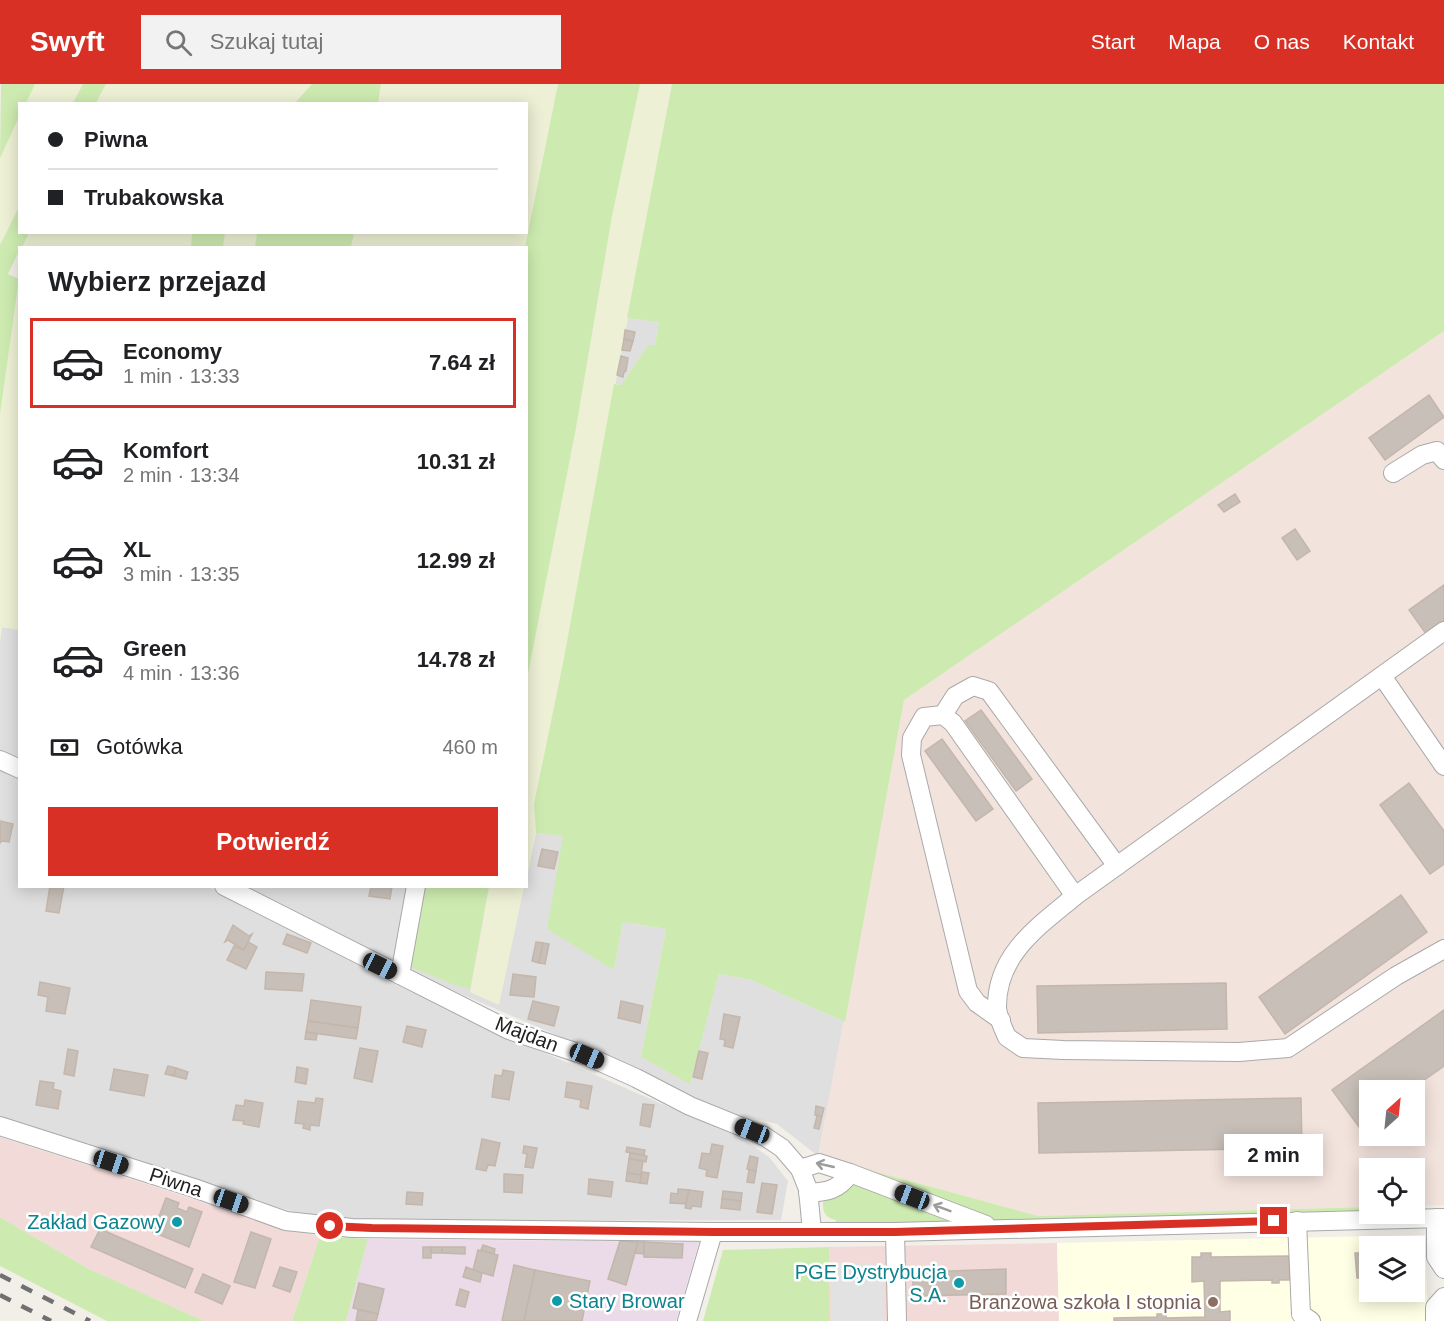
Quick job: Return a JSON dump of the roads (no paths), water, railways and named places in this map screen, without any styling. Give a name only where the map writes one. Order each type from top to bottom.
[{"type":"street","points":[[1393,474],[1422,454],[1437,451],[1444,460]]},
{"type":"street","points":[[1444,632],[1075,896],[1032,932],[1010,957],[1000,982],[997,1008],[1006,1037],[1023,1048],[1239,1052],[1288,1048],[1396,976],[1444,949]]},
{"type":"street","points":[[1382,676],[1444,766]]},
{"type":"street","points":[[943,716],[955,696],[973,686],[989,691],[1117,866]]},
{"type":"street","points":[[1001,1020],[977,1003],[968,991],[911,755],[912,738],[924,717],[943,716],[952,723],[1075,896]]},
{"type":"street","points":[[0,760],[18,768]]},
{"type":"street","name":"Majdan","points":[[230,888],[246,893],[509,1030],[587,1056],[690,1106],[764,1136],[782,1148],[800,1169],[808,1193],[812,1233]]},
{"type":"street","points":[[400,975],[416,888]]},
{"type":"street","name":"Piwna","points":[[0,1126],[194,1188],[286,1221],[352,1228],[812,1233],[1440,1218]]},
{"type":"street","points":[[800,1169],[819,1163],[996,1228]]},
{"type":"street","points":[[808,1193],[834,1189],[840,1186],[850,1173]]},
{"type":"street","points":[[1440,1218],[1436,1257],[1444,1269]]},
{"type":"street","points":[[1297,1221],[1301,1314],[1311,1321]]},
{"type":"street","points":[[687,1321],[713,1232]]},
{"type":"street","points":[[895,1232],[897,1321]]},
{"type":"street","points":[[1435,1321],[1435,1307],[1444,1297]]},
{"type":"railway","points":[[0,1275],[90,1321]]},
{"type":"railway","points":[[0,1295],[51,1321]]},
{"type":"place","name":"Zakład Gazowy","points":[[177,1222]]},
{"type":"place","name":"PGE Dystrybucja S.A.","points":[[959,1283]]},
{"type":"place","name":"Stary Browar","points":[[557,1301]]},
{"type":"place","name":"Branżowa szkoła I stopnia","points":[[1213,1302]]}]
